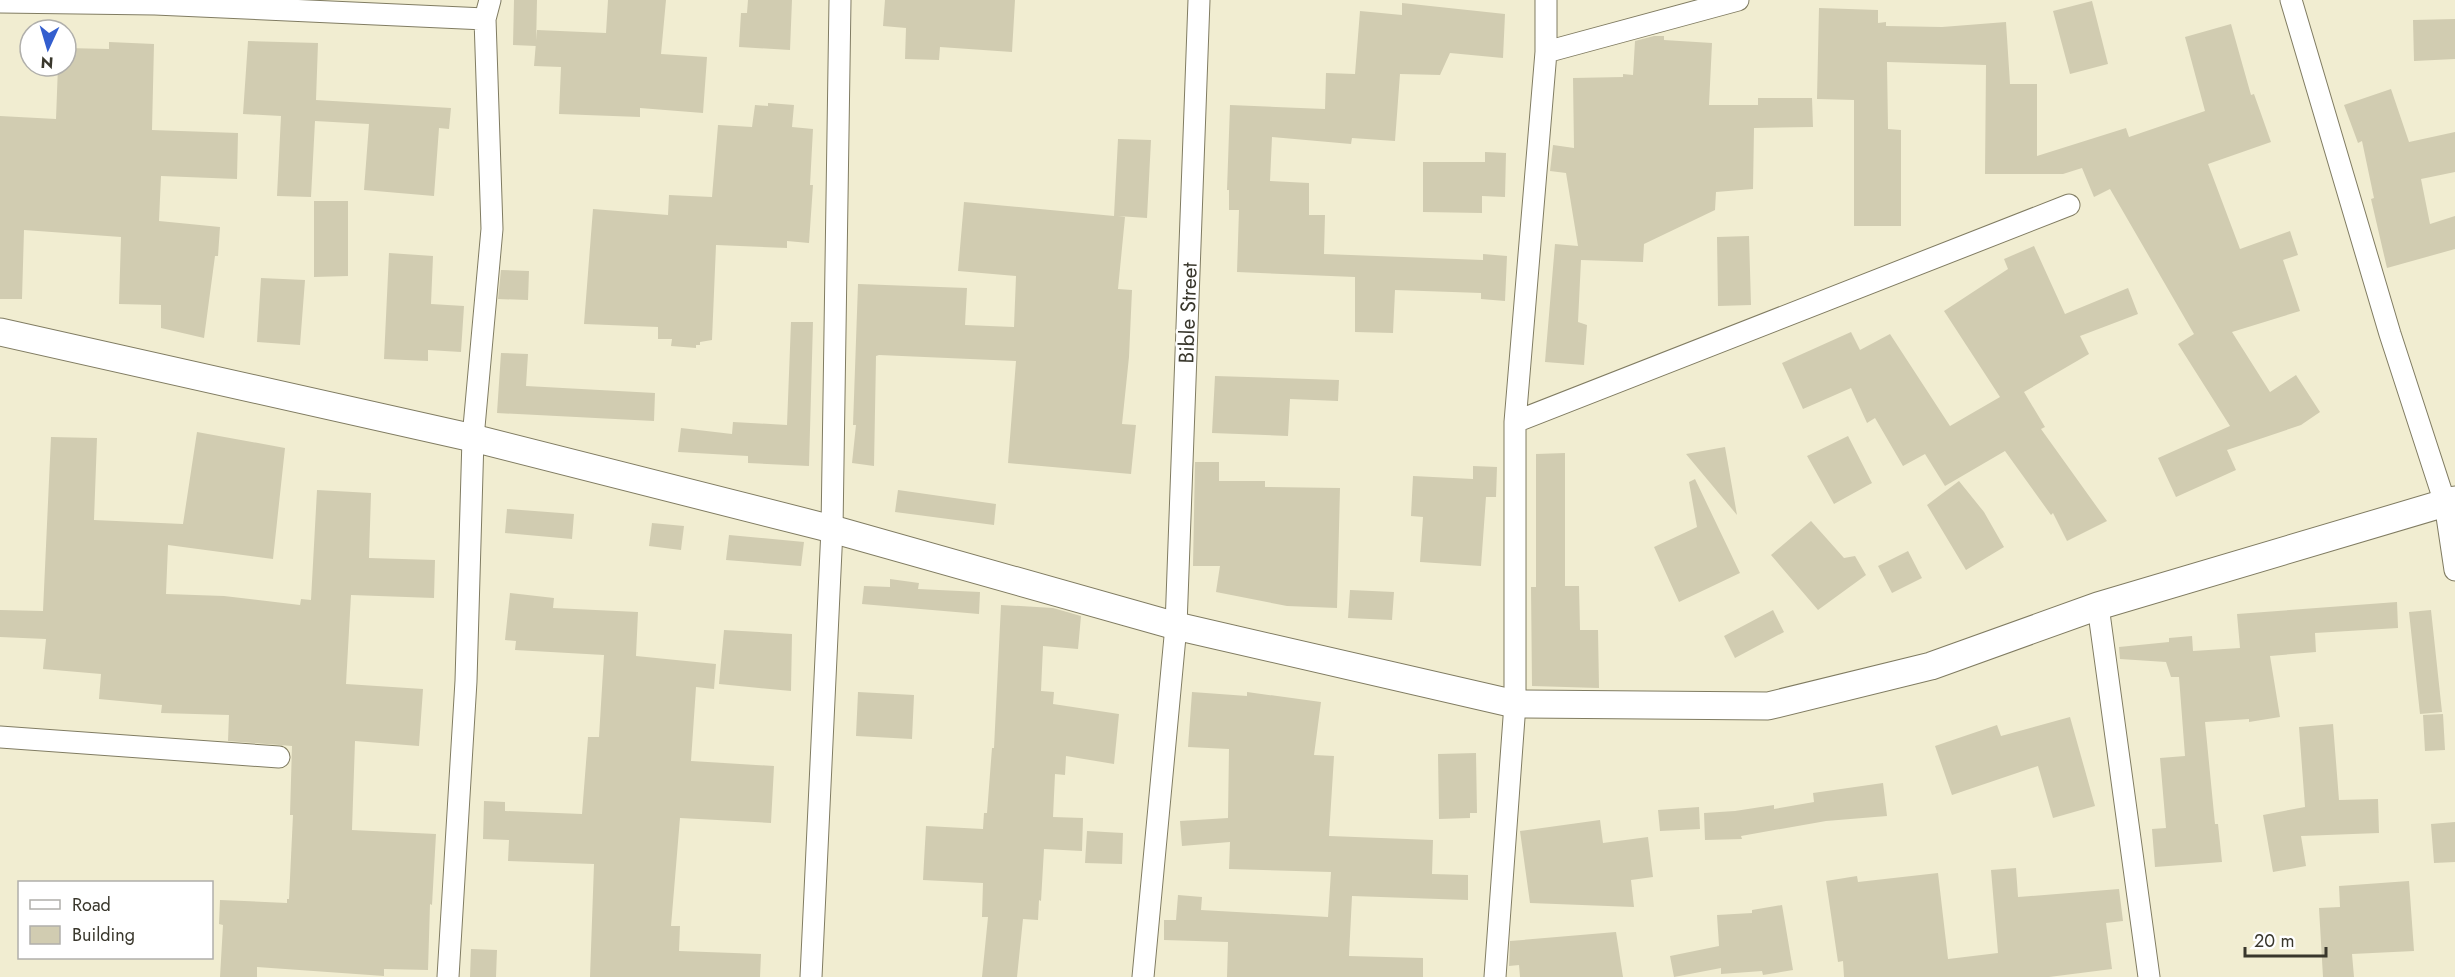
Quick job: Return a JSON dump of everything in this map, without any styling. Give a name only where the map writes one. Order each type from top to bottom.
[{"type":"street","points":[[811,977],[832,529],[840,0]]},
{"type":"street","name":"Bible Street","points":[[1143,977],[1176,626],[1199,0]]},
{"type":"street","points":[[1495,977],[1515,704],[1515,422],[1546,52],[1546,0]]},
{"type":"street","points":[[1546,52],[1738,0]]},
{"type":"street","points":[[2291,0],[2390,334],[2450,501],[2455,570]]},
{"type":"street","points":[[0,2],[155,2],[488,10],[492,229],[473,438],[466,681],[448,977]]},
{"type":"street","points":[[1515,422],[2069,206]]},
{"type":"street","points":[[0,332],[473,438],[832,529],[1176,626],[1515,704],[1768,706],[1931,666],[2098,606],[2450,501]]},
{"type":"street","points":[[2098,606],[2149,977]]},
{"type":"street","points":[[0,737],[279,757]]},
{"type":"building","points":[[514,0],[537,0],[536,46],[513,45]]},
{"type":"building","points":[[608,0],[666,0],[661,54],[707,57],[703,113],[640,108],[640,117],[559,114],[561,67],[534,66],[537,30],[606,33]]},
{"type":"building","points":[[748,0],[792,0],[790,50],[739,47],[741,13],[747,13]]},
{"type":"building","points":[[885,0],[1015,0],[1012,52],[940,47],[939,60],[905,59],[906,28],[883,26]]},
{"type":"building","points":[[2092,1],[2108,64],[2070,74],[2053,11]]},
{"type":"building","points":[[1402,3],[1505,14],[1503,58],[1450,53],[1440,75],[1400,74],[1395,141],[1352,138],[1351,144],[1272,137],[1270,181],[1309,183],[1309,215],[1325,215],[1324,254],[1483,260],[1483,254],[1507,256],[1505,301],[1481,299],[1481,293],[1395,290],[1393,333],[1355,332],[1355,277],[1237,272],[1239,210],[1229,210],[1229,190],[1227,190],[1230,105],[1325,109],[1326,73],[1355,74],[1360,11],[1402,15]]},
{"type":"building","points":[[1819,8],[1878,10],[1878,23],[1886,22],[1886,26],[1942,27],[2006,22],[2010,84],[2037,84],[2037,156],[2126,128],[2129,137],[2205,111],[2185,37],[2231,24],[2251,95],[2254,94],[2271,142],[2208,164],[2240,249],[2290,231],[2298,255],[2283,260],[2300,311],[2232,332],[2270,392],[2296,375],[2320,412],[2301,425],[2227,450],[2236,470],[2176,497],[2158,458],[2230,426],[2178,344],[2194,334],[2110,189],[2094,197],[2082,168],[2063,174],[1985,174],[1986,65],[1887,62],[1888,129],[1901,130],[1901,226],[1854,226],[1854,100],[1817,99]]},
{"type":"building","points":[[2455,19],[2455,59],[2414,61],[2413,20]]},
{"type":"building","points":[[1664,36],[1664,40],[1712,43],[1709,105],[1758,105],[1758,98],[1812,98],[1813,127],[1754,128],[1753,189],[1716,192],[1715,210],[1644,244],[1643,262],[1581,260],[1578,322],[1587,325],[1584,365],[1545,362],[1555,244],[1578,246],[1566,173],[1550,171],[1553,145],[1574,148],[1573,78],[1633,75],[1635,41]]},
{"type":"building","points":[[248,41],[318,43],[316,100],[451,108],[449,129],[439,128],[434,196],[364,190],[369,124],[315,121],[311,197],[277,196],[281,116],[243,114]]},
{"type":"building","points":[[109,42],[154,44],[152,130],[238,133],[237,179],[161,176],[159,221],[220,227],[218,256],[215,256],[204,338],[161,328],[161,305],[119,304],[121,237],[24,230],[22,299],[0,299],[0,116],[56,119],[58,78],[78,78],[78,48],[109,49]]},
{"type":"building","points":[[2391,89],[2409,142],[2455,132],[2455,172],[2421,179],[2430,224],[2455,216],[2455,249],[2387,268],[2371,199],[2374,198],[2362,141],[2358,143],[2344,105]]},
{"type":"building","points":[[768,103],[794,105],[792,127],[813,129],[810,185],[813,185],[809,243],[787,241],[787,248],[716,245],[712,340],[700,342],[696,348],[671,346],[672,339],[658,339],[658,327],[584,324],[593,209],[668,215],[669,195],[712,197],[718,125],[752,127],[755,105],[768,106]]},
{"type":"building","points":[[1118,139],[1151,140],[1147,218],[1118,216],[1125,217],[1118,289],[1132,290],[1129,357],[1122,424],[1136,425],[1131,474],[1008,463],[1016,361],[879,355],[876,356],[874,466],[852,463],[856,425],[853,425],[858,284],[967,288],[965,325],[1014,327],[1016,276],[958,271],[964,202],[1114,216]]},
{"type":"building","points":[[1485,152],[1506,153],[1505,197],[1482,196],[1482,213],[1423,212],[1423,162],[1485,162]]},
{"type":"building","points":[[314,201],[348,201],[348,276],[314,277]]},
{"type":"building","points":[[1749,236],[1751,305],[1718,306],[1717,237]]},
{"type":"building","points":[[2034,246],[2065,314],[2128,288],[2138,314],[2080,336],[2089,354],[2024,392],[2045,427],[2041,429],[2107,521],[2067,541],[2053,513],[2051,515],[2005,451],[1945,486],[1925,454],[1903,466],[1875,418],[1867,423],[1851,388],[1803,409],[1782,363],[1851,332],[1860,350],[1890,334],[1950,426],[2000,397],[1944,311],[2008,269],[2004,259]]},
{"type":"building","points":[[389,253],[433,256],[431,304],[464,306],[461,352],[428,350],[428,361],[384,359]]},
{"type":"building","points":[[501,270],[529,271],[528,300],[498,299]]},
{"type":"building","points":[[261,278],[305,280],[300,345],[257,342]]},
{"type":"building","points":[[791,322],[813,322],[809,466],[748,463],[748,456],[678,452],[681,428],[732,434],[733,422],[787,425]]},
{"type":"building","points":[[501,353],[528,354],[526,386],[655,393],[654,421],[497,413]]},
{"type":"building","points":[[1215,376],[1339,380],[1338,401],[1290,399],[1288,436],[1212,433]]},
{"type":"building","points":[[197,432],[285,448],[273,559],[168,545],[166,594],[224,596],[300,605],[301,599],[311,600],[317,490],[371,493],[369,558],[435,560],[434,598],[351,595],[346,684],[423,689],[419,746],[355,741],[352,830],[436,834],[432,905],[430,904],[428,970],[384,969],[384,976],[257,967],[257,977],[220,977],[223,925],[219,924],[220,900],[287,903],[289,899],[293,815],[290,815],[292,746],[228,741],[229,715],[161,713],[162,705],[99,699],[101,674],[43,669],[46,639],[0,637],[0,610],[43,611],[51,437],[97,438],[94,520],[183,524]]},
{"type":"building","points":[[1848,436],[1872,483],[1834,504],[1807,456]]},
{"type":"building","points":[[1725,447],[1737,515],[1686,454]]},
{"type":"building","points":[[1565,453],[1565,586],[1579,586],[1580,630],[1598,630],[1599,688],[1532,686],[1531,587],[1536,587],[1536,454]]},
{"type":"building","points":[[1195,462],[1219,462],[1219,481],[1265,481],[1265,487],[1340,488],[1337,608],[1287,606],[1216,592],[1220,566],[1193,566]]},
{"type":"building","points":[[1473,466],[1497,467],[1496,497],[1486,497],[1481,566],[1420,562],[1423,517],[1411,516],[1413,476],[1473,479]]},
{"type":"building","points":[[1695,479],[1740,573],[1679,602],[1654,547],[1697,527],[1689,482]]},
{"type":"building","points":[[1959,481],[1984,512],[2004,547],[1966,570],[1927,505]]},
{"type":"building","points":[[898,490],[996,504],[994,525],[895,512]]},
{"type":"building","points":[[507,509],[574,514],[572,539],[505,533]]},
{"type":"building","points":[[1811,521],[1844,558],[1855,556],[1866,575],[1818,610],[1771,555]]},
{"type":"building","points":[[652,523],[684,526],[681,550],[649,546]]},
{"type":"building","points":[[729,535],[804,542],[801,566],[726,560]]},
{"type":"building","points":[[1908,551],[1922,578],[1892,593],[1878,566]]},
{"type":"building","points":[[890,579],[919,583],[918,589],[980,592],[979,614],[862,604],[864,586],[890,587]]},
{"type":"building","points":[[1350,590],[1394,592],[1392,620],[1348,618]]},
{"type":"building","points":[[510,593],[554,598],[553,608],[638,612],[636,656],[716,664],[714,689],[696,687],[691,761],[774,766],[771,823],[680,818],[671,926],[680,926],[679,951],[761,954],[760,977],[590,977],[594,864],[508,861],[509,840],[483,839],[484,801],[505,802],[505,811],[582,814],[588,737],[599,737],[604,655],[515,650],[516,641],[505,640]]},
{"type":"building","points":[[2397,602],[2398,628],[2315,633],[2316,652],[2270,656],[2280,717],[2249,722],[2249,719],[2205,722],[2215,824],[2218,824],[2222,862],[2155,867],[2152,829],[2166,828],[2160,758],[2185,756],[2179,677],[2171,677],[2166,662],[2120,659],[2119,647],[2169,642],[2169,638],[2192,636],[2193,651],[2240,648],[2237,614]]},
{"type":"building","points":[[1001,605],[1053,608],[1081,616],[1078,649],[1043,646],[1041,691],[1054,692],[1053,704],[1119,714],[1114,764],[1066,756],[1065,775],[1055,774],[1053,817],[1083,818],[1082,851],[1044,849],[1038,920],[1023,919],[1017,977],[982,977],[988,917],[982,917],[983,883],[923,880],[926,826],[983,829],[984,813],[987,813],[992,748],[994,748]]},
{"type":"building","points":[[1773,610],[1784,632],[1735,658],[1724,636]]},
{"type":"building","points":[[2431,610],[2442,712],[2420,714],[2409,612]]},
{"type":"building","points":[[724,630],[792,634],[791,691],[719,684]]},
{"type":"building","points":[[858,692],[914,695],[912,739],[856,736]]},
{"type":"building","points":[[1192,692],[1247,696],[1247,692],[1321,702],[1314,755],[1334,756],[1329,836],[1433,840],[1432,874],[1468,875],[1468,900],[1352,896],[1349,956],[1423,958],[1423,977],[1227,977],[1228,942],[1164,940],[1164,920],[1176,920],[1178,895],[1202,897],[1201,910],[1328,917],[1331,872],[1229,869],[1230,842],[1182,846],[1180,821],[1228,818],[1229,749],[1188,747]]},
{"type":"building","points":[[2443,714],[2445,750],[2425,751],[2423,715]]},
{"type":"building","points":[[2070,717],[2095,806],[2053,818],[2038,766],[1952,795],[1935,746],[1997,725],[2001,736]]},
{"type":"building","points":[[2333,724],[2339,800],[2378,799],[2379,833],[2301,836],[2306,866],[2273,872],[2263,815],[2305,807],[2299,727]]},
{"type":"building","points":[[1476,753],[1477,813],[1470,813],[1470,818],[1439,819],[1438,754]]},
{"type":"building","points":[[1883,783],[1887,816],[1826,821],[1741,836],[1742,839],[1705,840],[1704,813],[1774,805],[1774,809],[1814,802],[1813,793]]},
{"type":"building","points":[[1699,807],[1700,829],[1660,831],[1658,810]]},
{"type":"building","points":[[1600,820],[1603,843],[1648,837],[1653,877],[1631,880],[1634,907],[1530,903],[1520,831]]},
{"type":"building","points":[[2455,822],[2455,862],[2434,863],[2431,824]]},
{"type":"building","points":[[1087,831],[1123,833],[1122,864],[1085,863]]},
{"type":"building","points":[[2016,868],[2018,897],[2119,889],[2123,921],[2106,923],[2112,969],[2049,977],[1844,977],[1843,961],[1838,962],[1826,881],[1857,876],[1858,882],[1938,873],[1948,959],[1998,953],[1991,870]]},
{"type":"building","points":[[2409,881],[2414,951],[2352,954],[2354,977],[2323,977],[2319,908],[2340,907],[2339,886]]},
{"type":"building","points":[[1782,905],[1793,970],[1763,975],[1762,971],[1721,974],[1721,968],[1674,977],[1670,956],[1719,946],[1717,915],[1752,913],[1752,910]]},
{"type":"building","points":[[1616,932],[1623,977],[1520,977],[1519,965],[1509,966],[1510,941]]},
{"type":"building","points":[[471,949],[497,950],[496,977],[470,977]]}]
